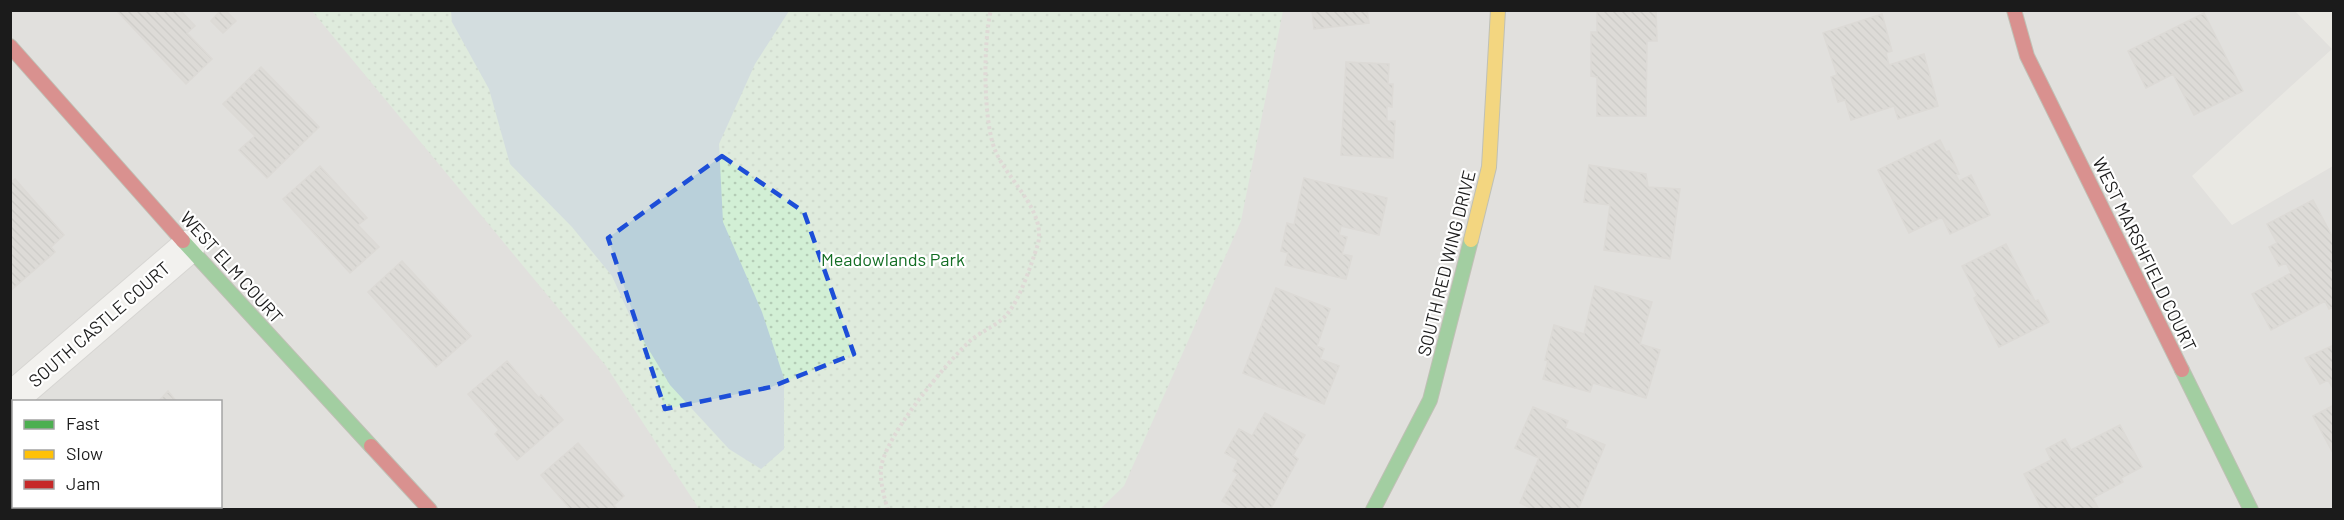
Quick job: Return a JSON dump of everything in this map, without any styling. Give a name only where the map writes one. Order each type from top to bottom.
[{"type":"street","name":"SOUTH RED WING DRIVE","points":[[1373,510],[1430,399],[1489,167],[1498,10]]},
{"type":"street","name":"WEST MARSHFIELD COURT","points":[[2014,10],[2027,56],[2251,510]]},
{"type":"street","name":"WEST ELM COURT","points":[[10,46],[188,247],[430,510]]},
{"type":"street","name":"SOUTH CASTLE COURT","points":[[10,400],[188,247]]},
{"type":"path","points":[[888,510],[881,468],[884,456],[926,391],[960,350],[1006,316],[1015,303],[1041,233],[1036,216],[996,152],[990,132],[987,63],[988,22],[991,10]]},
{"type":"highlighted area","points":[[722,156],[804,212],[854,354],[771,387],[665,409],[608,238]]},
{"type":"shaded area","points":[[10,11],[2295,11],[2332,49],[2192,176],[2232,225],[2333,166],[2333,509],[11,509]]},
{"type":"green space","name":"Meadowlands Park","points":[[312,11],[1283,11],[1241,221],[1124,486],[1099,510],[699,509],[606,366]]},
{"type":"water","points":[[451,11],[789,11],[755,64],[719,144],[723,222],[762,312],[784,378],[784,449],[761,469],[729,449],[670,385],[634,325],[612,276],[572,227],[510,164],[489,89],[452,22]]},
{"type":"building","points":[[116,10],[180,10],[195,26],[187,33],[212,59],[186,84]]},
{"type":"building","points":[[221,10],[225,10],[236,21],[223,33],[211,21]]},
{"type":"building","points":[[1312,10],[1367,10],[1369,23],[1314,29]]},
{"type":"building","points":[[1597,10],[1656,10],[1657,41],[1647,41],[1646,116],[1597,116],[1597,77],[1591,76],[1591,32],[1597,32]]},
{"type":"building","points":[[2204,13],[2243,91],[2194,115],[2173,74],[2146,88],[2128,51]]},
{"type":"building","points":[[1882,14],[1892,51],[1886,53],[1889,65],[1924,54],[1938,106],[1898,119],[1894,106],[1851,120],[1845,100],[1838,102],[1831,77],[1837,75],[1823,33]]},
{"type":"building","points":[[1346,62],[1389,64],[1388,84],[1393,84],[1392,107],[1387,106],[1387,121],[1395,121],[1393,158],[1341,155]]},
{"type":"building","points":[[261,67],[319,127],[267,178],[239,150],[255,136],[223,104]]},
{"type":"building","points":[[1940,140],[1946,152],[1949,151],[1959,174],[1956,175],[1959,181],[1971,175],[1990,215],[1950,234],[1942,217],[1909,233],[1878,170]]},
{"type":"building","points":[[1589,165],[1646,174],[1648,187],[1680,189],[1670,259],[1604,250],[1610,205],[1584,202]]},
{"type":"building","points":[[320,166],[367,218],[358,225],[379,247],[350,273],[283,199]]},
{"type":"building","points":[[1304,178],[1387,198],[1379,235],[1341,226],[1339,235],[1347,237],[1342,254],[1352,256],[1346,279],[1285,265],[1288,253],[1281,251],[1287,223],[1294,225]]},
{"type":"building","points":[[15,179],[64,235],[51,247],[55,252],[10,291],[10,183]]},
{"type":"building","points":[[2313,200],[2334,240],[2334,307],[2329,309],[2325,301],[2271,330],[2252,294],[2291,273],[2286,263],[2279,266],[2269,247],[2277,243],[2267,224]]},
{"type":"building","points":[[2006,244],[2035,301],[2038,300],[2049,322],[1999,347],[1974,298],[1977,296],[1962,266]]},
{"type":"building","points":[[402,261],[471,336],[436,367],[368,292]]},
{"type":"building","points":[[1595,286],[1652,302],[1640,344],[1660,350],[1646,398],[1593,383],[1590,392],[1543,379],[1548,361],[1545,360],[1554,325],[1584,334]]},
{"type":"building","points":[[1276,288],[1330,309],[1317,346],[1324,349],[1320,359],[1339,366],[1324,404],[1243,373]]},
{"type":"building","points":[[2334,345],[2334,390],[2328,380],[2320,384],[2305,358]]},
{"type":"building","points":[[507,361],[539,398],[541,395],[563,420],[517,460],[495,434],[499,430],[468,394]]},
{"type":"building","points":[[168,391],[175,400],[160,400]]},
{"type":"building","points":[[2334,405],[2334,453],[2333,453],[2313,416]]},
{"type":"building","points":[[1533,407],[1568,421],[1565,428],[1605,445],[1578,510],[1535,510],[1520,503],[1539,458],[1515,448]]},
{"type":"building","points":[[1265,413],[1305,435],[1293,455],[1298,459],[1270,510],[1238,510],[1222,501],[1238,474],[1233,471],[1238,460],[1225,453],[1239,429],[1252,436]]},
{"type":"building","points":[[2120,425],[2142,467],[2121,478],[2123,482],[2093,498],[2099,510],[2042,510],[2024,474],[2051,460],[2046,449],[2065,439],[2071,450]]},
{"type":"building","points":[[578,443],[624,496],[614,505],[618,510],[571,510],[541,475]]},
{"type":"building","points":[[46,508],[48,510],[32,510]]},
{"type":"building","points":[[66,508],[112,508],[113,510],[65,510]]},
{"type":"traffic: fast","points":[[1373,510],[1430,400],[1471,240]]},
{"type":"traffic: fast","points":[[183,241],[371,446]]},
{"type":"traffic: fast","points":[[2182,370],[2251,510]]},
{"type":"traffic: slow","points":[[1471,240],[1489,167],[1498,10]]},
{"type":"traffic: jam","points":[[2014,10],[2027,56],[2182,370]]},
{"type":"traffic: jam","points":[[10,46],[183,241]]},
{"type":"traffic: jam","points":[[371,446],[430,510]]}]
